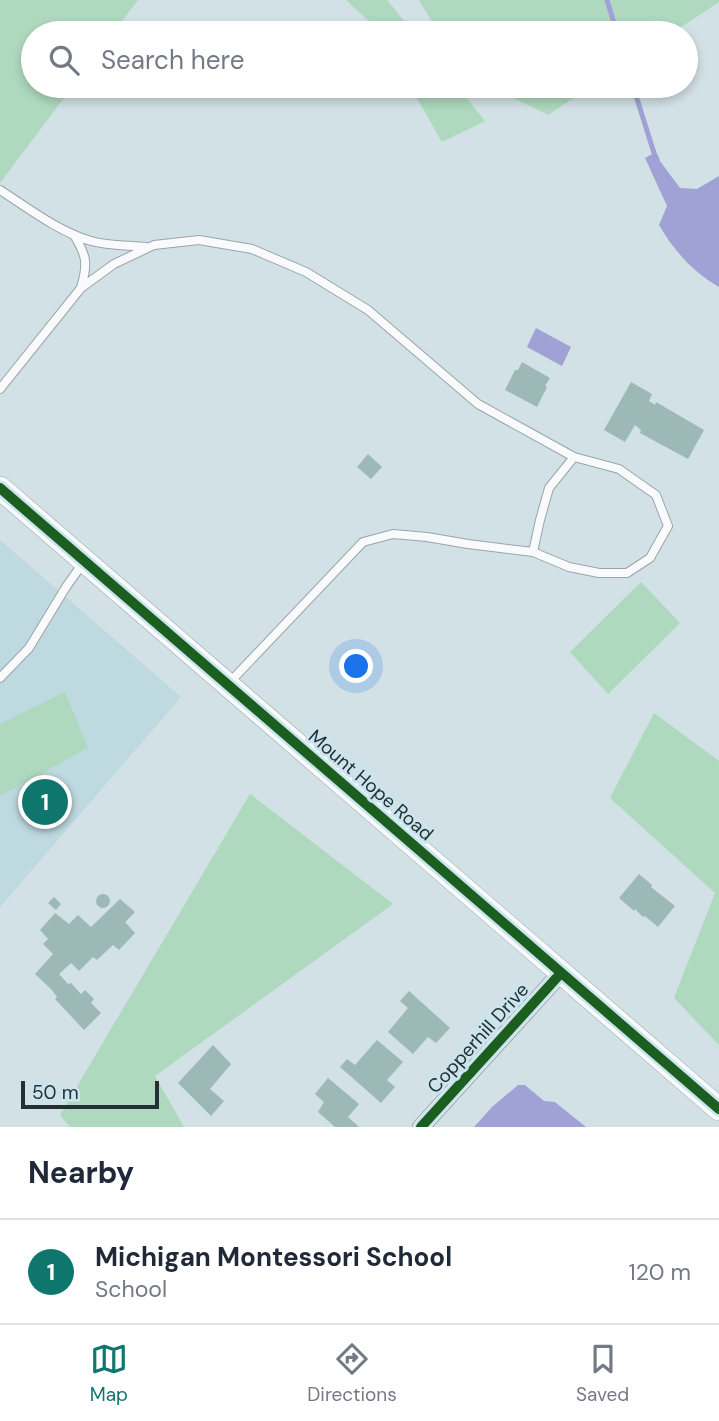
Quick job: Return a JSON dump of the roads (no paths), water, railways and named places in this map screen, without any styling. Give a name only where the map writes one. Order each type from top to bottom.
[{"type":"street","name":"Mount Hope Road","points":[[0,488],[719,1110]]},
{"type":"street","name":"Copperhill Drive","points":[[421,1127],[561,972]]},
{"type":"lane","points":[[0,190],[53,224],[89,240],[149,247]]},
{"type":"lane","points":[[74,233],[86,260],[86,272],[81,288]]},
{"type":"lane","points":[[0,389],[81,288],[114,264],[154,244],[199,240],[225,244],[252,249],[306,272],[368,310],[478,404],[574,457],[620,469],[656,495],[668,526],[650,558],[627,573],[599,573],[569,567],[533,552],[393,534],[363,542],[227,684]]},
{"type":"lane","points":[[533,552],[550,488],[574,457]]},
{"type":"lane","points":[[0,678],[29,648],[85,561]]},
{"type":"water","points":[[654,153],[680,188],[697,189],[719,176],[719,287],[685,260],[659,225],[667,206],[645,158]]},
{"type":"water","points":[[536,328],[571,347],[562,366],[527,347]]},
{"type":"water","points":[[518,1085],[525,1085],[544,1101],[555,1102],[586,1127],[474,1127]]},
{"type":"waterway","points":[[607,0],[613,21]]},
{"type":"waterway","points":[[637,98],[657,159]]},
{"type":"place","name":"Michigan Montessori School","points":[[45,802]]}]
